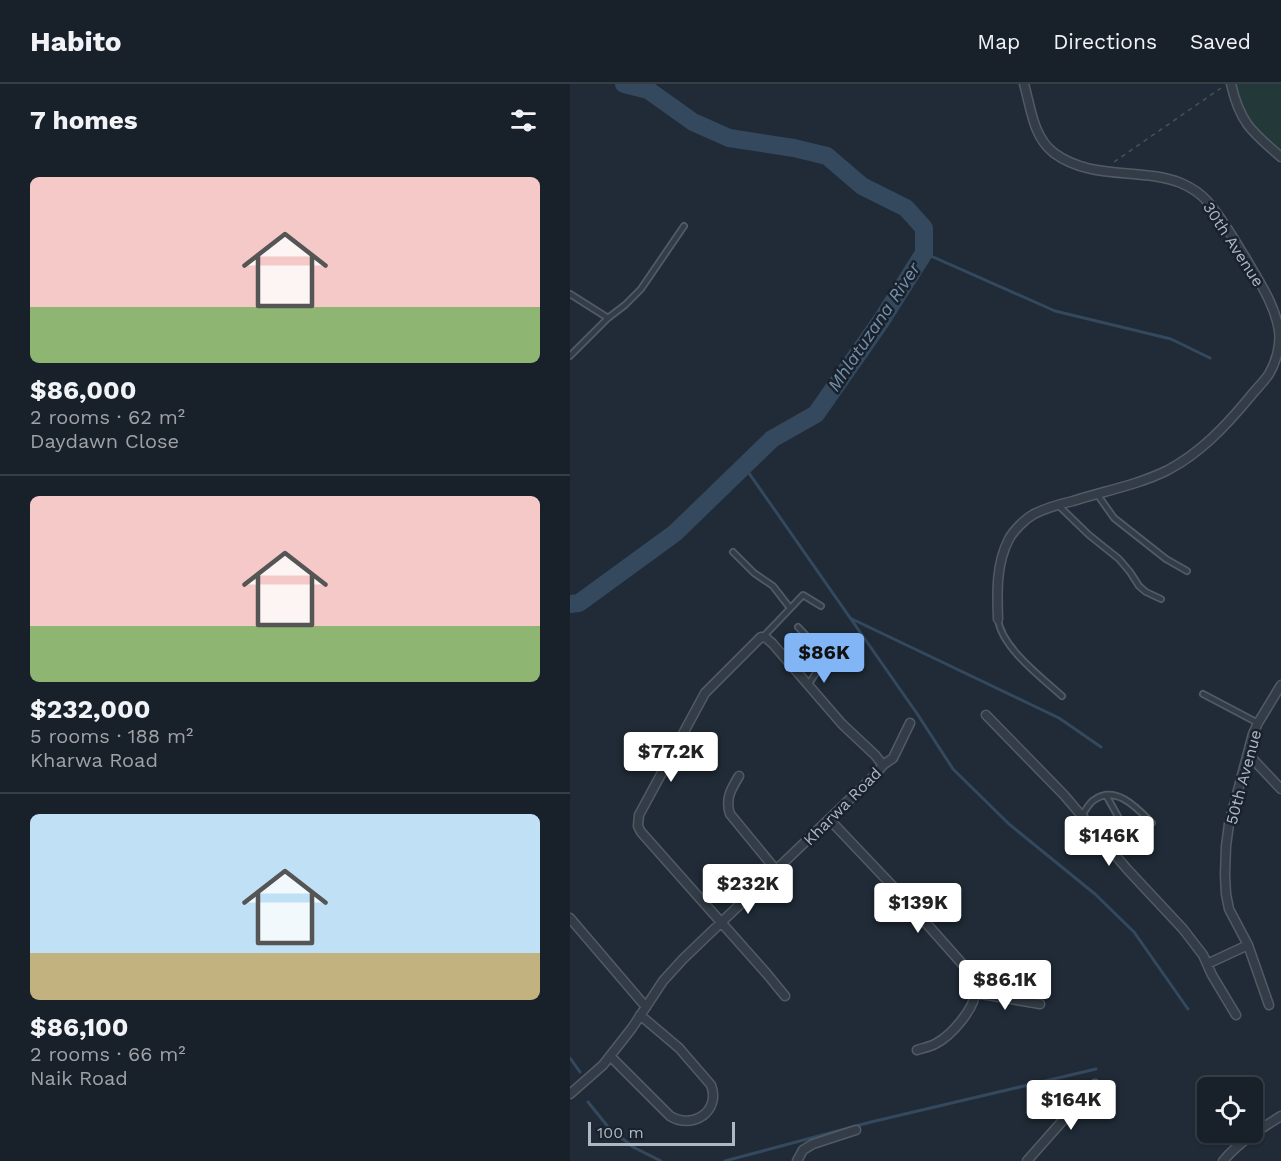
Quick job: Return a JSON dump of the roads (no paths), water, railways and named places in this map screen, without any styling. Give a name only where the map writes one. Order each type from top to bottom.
[{"type":"street","name":"30th Avenue","points":[[998,620],[998,577],[1003,554],[1014,531],[1033,514],[1146,479],[1181,462],[1218,434],[1268,374],[1278,351],[1280,333],[1266,293],[1224,222],[1206,199],[1193,189],[1161,177],[1106,172],[1068,162],[1047,146],[1037,131],[1024,84]]},
{"type":"street","points":[[1231,84],[1233,95],[1250,130],[1281,157]]},
{"type":"street","points":[[785,996],[641,832],[637,821],[643,806],[705,693],[760,639],[768,639],[772,643],[842,723],[883,765]]},
{"type":"street","name":"50th Avenue","points":[[1269,1005],[1248,945],[1229,909],[1225,875],[1226,846],[1229,824],[1253,734],[1281,685]]},
{"type":"street","points":[[986,715],[1082,815],[1127,869],[1183,929],[1203,955],[1236,1015]]},
{"type":"street","name":"Kharwa Road","points":[[570,1094],[603,1065],[663,981],[720,922],[893,758],[910,723]]},
{"type":"street","points":[[1248,754],[1281,789]]},
{"type":"street","points":[[739,776],[729,793],[730,814],[776,870]]},
{"type":"street","points":[[830,819],[964,967],[975,987],[970,1007],[962,1020],[934,1044],[917,1050]]},
{"type":"street","points":[[570,918],[646,1007]]},
{"type":"street","points":[[1208,964],[1248,945]]},
{"type":"street","points":[[975,993],[1040,1004]]},
{"type":"street","points":[[610,1056],[675,1119],[687,1122],[697,1119],[711,1107],[714,1098],[711,1085],[678,1048],[640,1015]]},
{"type":"street","points":[[1028,1161],[1095,1084]]},
{"type":"street","points":[[1223,1161],[1253,1134],[1281,1116]]},
{"type":"street","points":[[797,1161],[803,1150],[813,1144],[856,1130]]},
{"type":"lane","points":[[570,356],[641,289],[684,226]]},
{"type":"lane","points":[[570,294],[608,318]]},
{"type":"lane","points":[[1096,494],[1114,518],[1166,559],[1187,571]]},
{"type":"lane","points":[[1058,505],[1119,560],[1139,586],[1161,599]]},
{"type":"lane","points":[[733,552],[754,573],[773,586],[790,608]]},
{"type":"lane","points":[[760,639],[803,595],[821,606]]},
{"type":"lane","points":[[998,620],[1000,630],[1014,651],[1062,696]]},
{"type":"lane","points":[[798,627],[825,657],[808,685]]},
{"type":"lane","points":[[1203,694],[1258,723]]},
{"type":"lane","points":[[1082,815],[1093,800],[1106,795],[1114,795],[1134,804],[1152,823]]},
{"type":"lane","points":[[1106,795],[1120,820]]},
{"type":"waterway","name":"Mhlatuzana River","points":[[570,604],[579,603],[675,533],[772,439],[816,414],[881,321],[924,253],[924,228],[906,208],[862,186],[827,156],[794,148],[729,138],[693,122],[648,90],[624,84]]},
{"type":"waterway","points":[[924,253],[1055,311],[1171,339],[1210,358]]},
{"type":"waterway","points":[[744,466],[918,715],[953,769],[1009,824],[1095,894],[1134,932],[1188,1009]]},
{"type":"waterway","points":[[852,619],[1059,718],[1101,747]]},
{"type":"waterway","points":[[570,1058],[580,1072]]},
{"type":"waterway","points":[[725,1161],[871,1122],[1096,1069]]},
{"type":"waterway","points":[[588,1102],[609,1128],[633,1147],[661,1161]]}]
